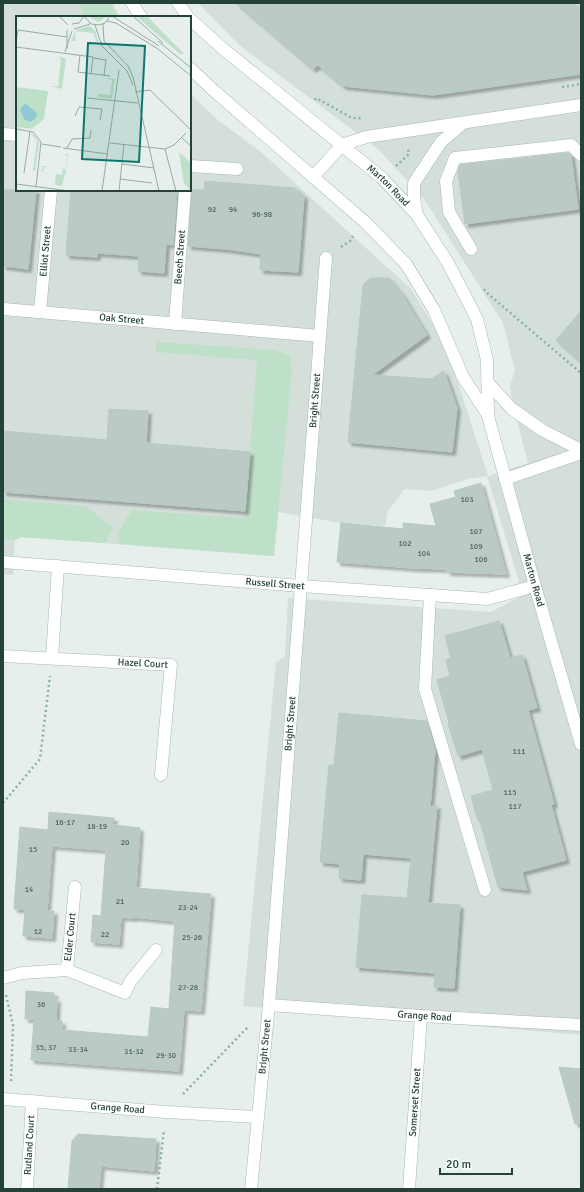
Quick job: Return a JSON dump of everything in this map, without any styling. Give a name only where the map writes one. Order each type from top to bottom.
[{"type":"street","points":[[132,3],[140,16]]},
{"type":"street","name":"Marton Road","points":[[178,3],[188,16]]},
{"type":"street","name":"Marton Road","points":[[191,20],[221,47],[382,178],[417,215],[448,262],[477,319],[487,360],[488,416],[581,744]]},
{"type":"street","name":"Marton Road","points":[[191,69],[365,222],[406,264],[434,310],[464,377],[488,416]]},
{"type":"street","points":[[313,177],[342,145],[366,137],[581,105]]},
{"type":"street","points":[[417,215],[414,198],[414,183],[441,142],[463,123]]},
{"type":"street","points":[[3,134],[16,135]]},
{"type":"street","points":[[471,249],[449,212],[446,181],[455,158],[571,145],[581,155]]},
{"type":"street","points":[[191,166],[237,169]]},
{"type":"street","name":"Elliot Street","points":[[40,312],[51,191]]},
{"type":"street","name":"Beech Street","points":[[175,324],[185,191]]},
{"type":"street","name":"Bright Street","points":[[251,1189],[269,1005],[326,258]]},
{"type":"street","name":"Oak Street","points":[[3,309],[320,336]]},
{"type":"street","points":[[488,383],[512,409],[542,430],[581,450]]},
{"type":"street","points":[[505,479],[581,453]]},
{"type":"street","name":"Russell Street","points":[[8,563],[487,599],[535,586]]},
{"type":"street","points":[[52,658],[58,566]]},
{"type":"street","points":[[430,595],[425,689],[485,890]]},
{"type":"street","name":"Hazel Court","points":[[3,656],[171,665],[161,775]]},
{"type":"street","name":"Elder Court","points":[[4,983],[22,973],[67,970],[75,887]]},
{"type":"street","points":[[67,970],[126,993],[130,982],[156,950]]},
{"type":"street","name":"Grange Road","points":[[269,1005],[421,1016],[581,1025]]},
{"type":"street","name":"Somerset Street","points":[[409,1189],[421,1016]]},
{"type":"street","name":"Grange Road","points":[[7,1099],[166,1112],[257,1117]]},
{"type":"street","name":"Rutland Court","points":[[27,1189],[32,1101]]},
{"type":"path","points":[[409,154],[426,166]]},
{"type":"path","points":[[482,287],[487,293],[581,373]]},
{"type":"path","points":[[3,803],[40,759],[52,658]]},
{"type":"path","points":[[4,983],[13,1025],[7,1099]]},
{"type":"path","points":[[157,1189],[166,1112],[269,1005]]},
{"type":"shaded area","points":[[3,3],[113,3],[119,16],[16,16],[16,191],[191,191],[191,95],[219,121],[261,152],[411,289],[433,324],[451,361],[488,476],[528,463],[512,402],[510,385],[515,371],[503,323],[424,199],[378,149],[239,45],[198,3],[581,3],[581,1035],[243,1006],[276,662],[285,657],[288,598],[491,612],[523,595],[487,476],[468,479],[431,491],[405,489],[388,511],[385,526],[341,523],[278,512],[274,556],[21,537],[15,540],[13,575],[3,574]]},
{"type":"green space","points":[[80,3],[110,3],[118,16],[84,16]]},
{"type":"green space","points":[[156,342],[274,350],[290,355],[292,370],[274,556],[120,544],[118,534],[132,510],[245,518],[257,360],[156,352]]},
{"type":"green space","points":[[3,499],[85,506],[113,527],[105,543],[21,537],[15,540],[3,539]]},
{"type":"building","points":[[236,3],[573,3],[581,8],[581,74],[433,95],[343,86],[318,65],[313,69]]},
{"type":"building","points":[[568,153],[571,155],[578,209],[465,224],[458,172],[460,165]]},
{"type":"building","points":[[205,181],[295,188],[304,196],[298,272],[260,270],[261,254],[188,246],[192,190],[204,190]]},
{"type":"building","points":[[3,190],[36,191],[28,269],[3,266]]},
{"type":"building","points":[[71,191],[177,191],[173,245],[166,244],[164,273],[138,271],[139,256],[97,253],[97,257],[66,255]]},
{"type":"building","points":[[370,278],[389,278],[402,294],[427,335],[372,375],[431,379],[444,371],[457,408],[452,452],[348,442],[363,285]]},
{"type":"building","points":[[581,311],[581,362],[556,340]]},
{"type":"building","points":[[109,409],[148,411],[146,443],[250,452],[245,511],[3,492],[3,431],[107,440]]},
{"type":"building","points":[[481,483],[506,574],[447,572],[447,569],[337,562],[341,523],[403,529],[403,523],[436,526],[430,504],[456,497],[454,491]]},
{"type":"building","points":[[499,621],[510,658],[522,655],[537,708],[528,710],[554,804],[551,805],[566,860],[522,872],[527,890],[498,887],[480,821],[478,821],[471,796],[493,790],[482,749],[458,756],[437,680],[450,676],[446,660],[451,658],[445,636]]},
{"type":"building","points":[[339,713],[427,721],[435,750],[430,807],[437,805],[428,903],[460,905],[454,988],[434,987],[435,973],[356,967],[362,895],[407,898],[411,858],[363,854],[361,880],[339,878],[340,864],[320,862],[329,765],[334,765]]},
{"type":"building","points":[[49,812],[114,818],[113,825],[140,828],[136,888],[211,894],[201,1011],[172,1009],[184,1010],[179,1071],[31,1060],[34,1019],[25,1019],[26,991],[54,993],[54,999],[57,999],[56,1021],[62,1021],[62,1030],[148,1037],[151,1007],[169,1009],[175,921],[121,917],[119,944],[91,942],[93,915],[101,916],[106,850],[52,846],[47,911],[54,911],[52,938],[23,936],[25,909],[14,909],[20,827],[48,830]]},
{"type":"building","points":[[559,1067],[581,1069],[581,1123],[575,1124]]},
{"type":"building","points":[[78,1134],[156,1139],[154,1171],[101,1166],[99,1189],[68,1189],[72,1141]]}]
